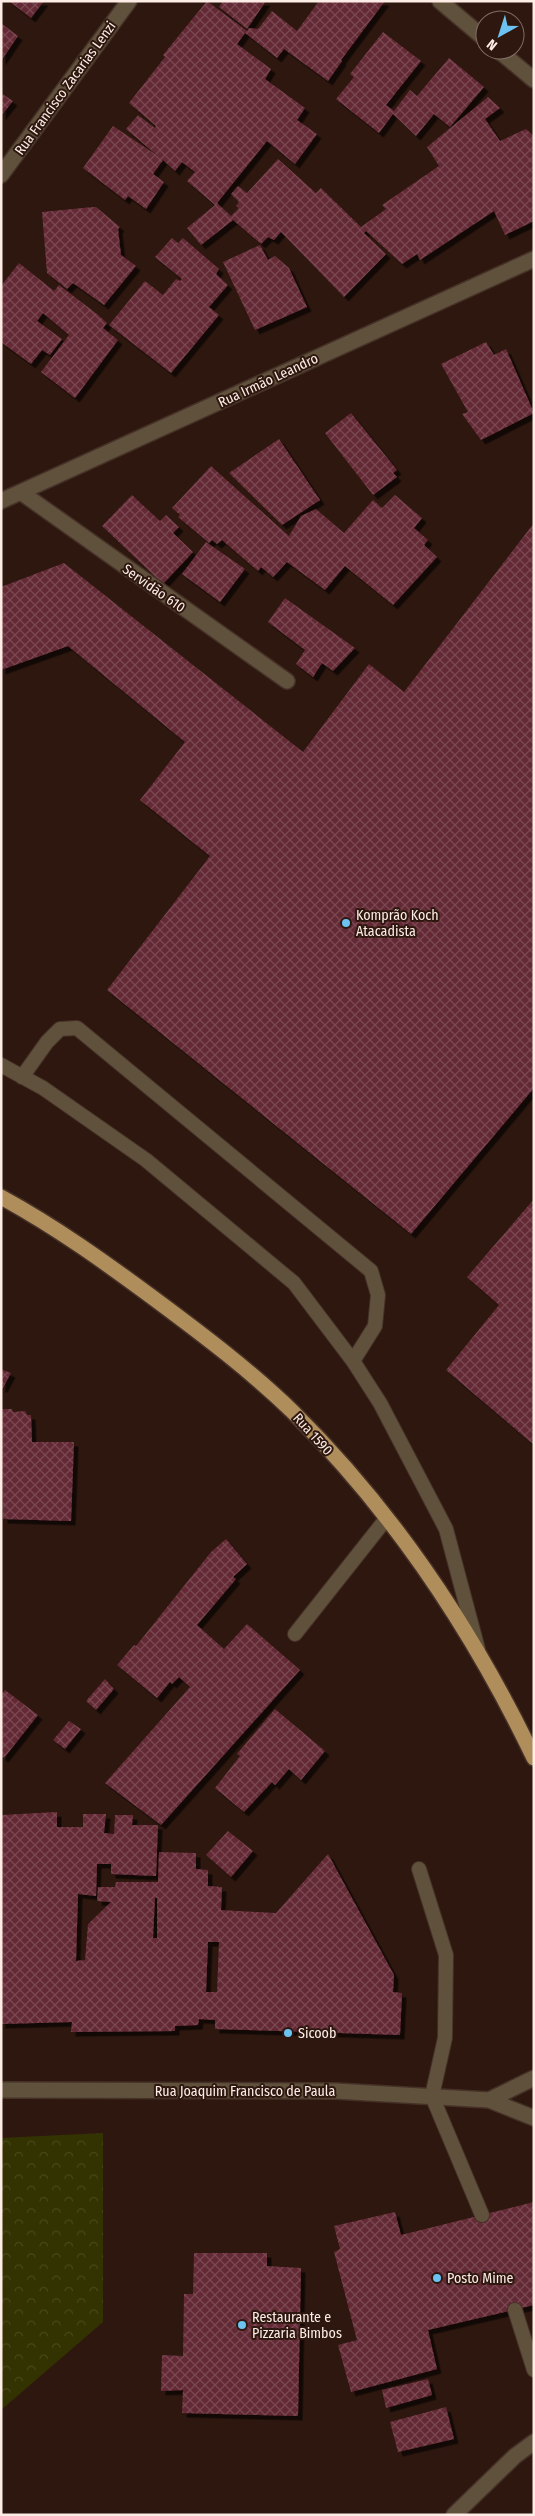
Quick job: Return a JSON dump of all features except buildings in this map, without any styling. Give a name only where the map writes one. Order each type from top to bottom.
[{"type":"highway","name":"Rua 1590","points":[[1,1197],[91,1252],[216,1345],[293,1412],[386,1519],[444,1596],[480,1655],[534,1758]]},
{"type":"street","name":"Rua Francisco Zacarias Lenzi","points":[[1,175],[129,1]]},
{"type":"street","points":[[440,1],[475,31]]},
{"type":"street","points":[[510,60],[534,80]]},
{"type":"street","name":"Rua Irmão Leandro","points":[[1,501],[534,259]]},
{"type":"street","name":"Servidão 610","points":[[22,493],[287,681]]},
{"type":"street","points":[[489,2100],[534,2078]]},
{"type":"street","name":"Rua Joaquim Francisco de Paula","points":[[1,2090],[335,2091],[432,2096],[489,2100],[534,2118]]},
{"type":"street","points":[[454,2515],[515,2456],[534,2442]]},
{"type":"lane","points":[[22,1077],[47,1042],[60,1029],[77,1028],[372,1271],[378,1295],[376,1326],[353,1361]]},
{"type":"lane","points":[[1,1065],[43,1088],[146,1160],[294,1283],[353,1361],[380,1403],[446,1529],[480,1655]]},
{"type":"lane","points":[[295,1634],[386,1519]]},
{"type":"lane","points":[[419,1869],[446,1955],[445,2038],[432,2096],[482,2215]]},
{"type":"lane","points":[[515,2310],[534,2370]]},
{"type":"green space","points":[[103,2133],[103,2322],[1,2410],[1,2138]]},
{"type":"place","name":"Komprão Koch Atacadista","points":[[346,923]]},
{"type":"place","name":"Sicoob","points":[[288,2033]]},
{"type":"place","name":"Posto Mime","points":[[437,2278]]},
{"type":"place","name":"Restaurante e Pizzaria Bimbos","points":[[242,2325]]}]
